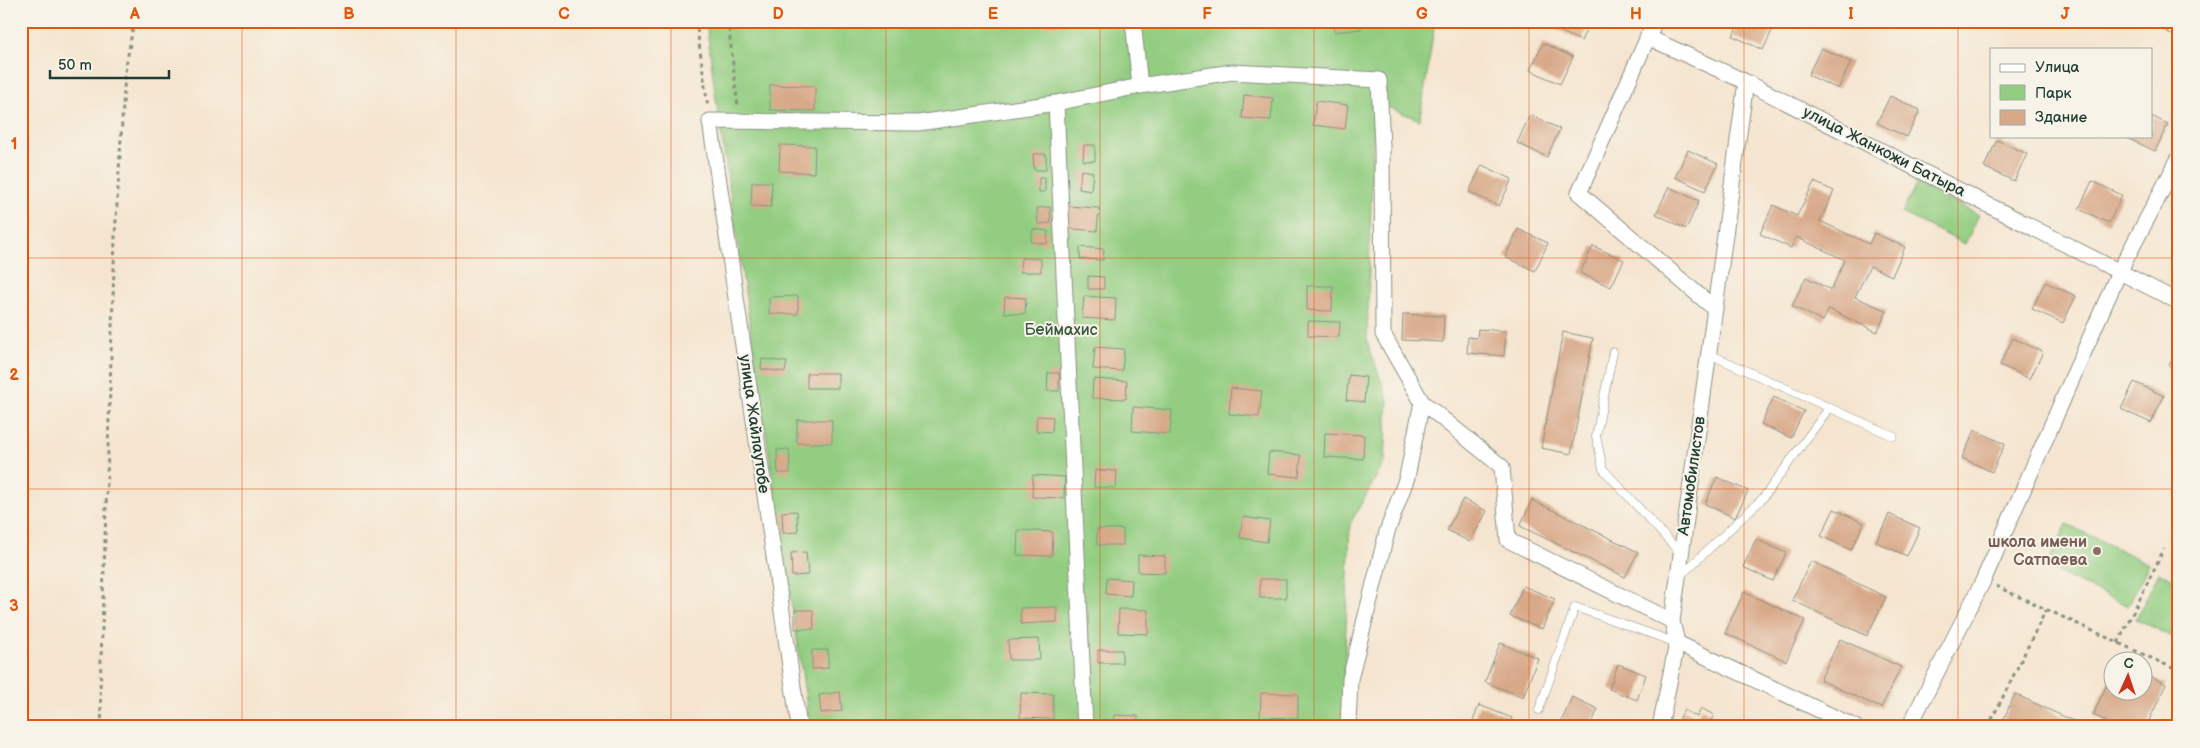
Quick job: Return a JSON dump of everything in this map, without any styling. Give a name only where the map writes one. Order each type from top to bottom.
[{"type":"street","points":[[1133,21],[1140,86]]},
{"type":"street","points":[[2166,21],[2179,29]]},
{"type":"street","points":[[1650,26],[1579,193],[1715,309]]},
{"type":"street","name":"улица Жанкожи Батыра","points":[[1650,26],[1746,82],[2179,302]]},
{"type":"street","points":[[710,121],[739,123],[918,123],[1056,103],[1140,86],[1232,72],[1379,80],[1382,147],[1383,334],[1422,402],[1502,467],[1508,540],[1672,621]]},
{"type":"street","name":"Автомобилистов","points":[[1677,643],[1672,621],[1677,578],[1746,82]]},
{"type":"street","points":[[1056,103],[1085,727]]},
{"type":"street","name":"улица Жайлаутобе","points":[[710,121],[799,727]]},
{"type":"street","points":[[1909,727],[1983,581],[2119,272],[2179,158]]},
{"type":"street","points":[[1348,727],[1350,679],[1387,532],[1407,478],[1422,402]]},
{"type":"street","points":[[1660,727],[1677,643],[1854,727]]},
{"type":"lane","points":[[1613,352],[1596,436],[1603,469],[1680,554]]},
{"type":"lane","points":[[1709,354],[1893,436]]},
{"type":"lane","points":[[1677,578],[1763,498],[1829,408]]},
{"type":"lane","points":[[1539,710],[1575,607],[1677,643]]},
{"type":"path","points":[[102,727],[101,680],[115,237],[125,72],[134,21]]},
{"type":"path","points":[[696,21],[710,121]]},
{"type":"path","points":[[728,21],[739,123]]},
{"type":"path","points":[[2118,643],[2164,549]]},
{"type":"path","points":[[1983,581],[2179,671]]},
{"type":"path","points":[[1988,727],[2046,610]]},
{"type":"green space","name":"Беймахис","points":[[706,21],[1435,21],[1420,120],[1374,102],[1367,341],[1388,400],[1385,461],[1350,524],[1342,727],[810,727]]},
{"type":"green space","points":[[1916,184],[1979,215],[1965,244],[1902,213]]},
{"type":"green space","points":[[2067,524],[2149,564],[2128,606],[2046,567]]},
{"type":"green space","points":[[2159,572],[2179,582],[2179,640],[2136,619]]},
{"type":"building","points":[[1043,21],[1071,21],[1071,24],[1044,27]]},
{"type":"building","points":[[1157,21],[1189,21],[1189,26],[1157,25]]},
{"type":"building","points":[[1333,21],[1361,21],[1361,29],[1334,32]]},
{"type":"building","points":[[1554,21],[1590,21],[1581,41],[1551,27]]},
{"type":"building","points":[[1740,21],[1776,22],[1763,50],[1733,36]]},
{"type":"building","points":[[1543,43],[1573,57],[1560,84],[1530,70]]},
{"type":"building","points":[[1821,48],[1851,62],[1838,89],[1808,75]]},
{"type":"building","points":[[770,85],[815,86],[815,111],[770,110]]},
{"type":"building","points":[[1244,95],[1273,98],[1271,120],[1242,118]]},
{"type":"building","points":[[1890,96],[1920,110],[1907,137],[1877,123]]},
{"type":"building","points":[[1316,101],[1348,105],[1345,129],[1313,125]]},
{"type":"building","points":[[1530,115],[1560,129],[1547,157],[1517,143]]},
{"type":"building","points":[[2152,116],[2168,124],[2155,151],[2127,138],[2152,138]]},
{"type":"building","points":[[1997,140],[2027,154],[2014,181],[1984,167]]},
{"type":"building","points":[[780,145],[815,146],[814,173],[779,171]]},
{"type":"building","points":[[1084,145],[1095,145],[1095,161],[1083,161]]},
{"type":"building","points":[[1688,150],[1718,164],[1705,191],[1675,177]]},
{"type":"building","points":[[1033,154],[1046,154],[1046,170],[1034,170]]},
{"type":"building","points":[[1482,165],[1512,179],[1499,206],[1469,192]]},
{"type":"building","points":[[1081,170],[1093,172],[1091,191],[1079,189]]},
{"type":"building","points":[[1039,178],[1045,178],[1045,192],[1039,192]]},
{"type":"building","points":[[2092,181],[2122,195],[2109,223],[2079,209]]},
{"type":"building","points":[[752,182],[772,182],[771,207],[751,206]]},
{"type":"building","points":[[1814,182],[1834,191],[1820,221],[1869,244],[1874,233],[1905,247],[1892,276],[1870,266],[1855,297],[1887,311],[1877,332],[1829,309],[1823,321],[1792,306],[1806,277],[1831,290],[1845,260],[1796,237],[1791,248],[1760,234],[1773,205],[1797,216]]},
{"type":"building","points":[[1669,187],[1699,201],[1686,229],[1656,214]]},
{"type":"building","points":[[1066,206],[1099,208],[1097,231],[1064,228]]},
{"type":"building","points":[[1050,207],[1051,223],[1038,224],[1037,208]]},
{"type":"building","points":[[1033,229],[1048,231],[1047,244],[1031,242]]},
{"type":"building","points":[[1518,229],[1548,243],[1535,271],[1505,257]]},
{"type":"building","points":[[1593,246],[1624,260],[1611,287],[1580,273]]},
{"type":"building","points":[[1080,247],[1104,249],[1103,260],[1080,259]]},
{"type":"building","points":[[1021,258],[1041,259],[1041,272],[1020,272]]},
{"type":"building","points":[[1088,276],[1104,277],[1104,289],[1088,289]]},
{"type":"building","points":[[2045,282],[2076,296],[2063,323],[2032,309]]},
{"type":"building","points":[[1307,286],[1333,286],[1332,311],[1307,310]]},
{"type":"building","points":[[798,296],[798,314],[769,314],[769,297]]},
{"type":"building","points":[[1084,296],[1116,298],[1115,320],[1082,318]]},
{"type":"building","points":[[1005,297],[1026,298],[1025,314],[1004,313]]},
{"type":"building","points":[[1403,314],[1444,316],[1443,342],[1402,340]]},
{"type":"building","points":[[1308,321],[1340,322],[1339,337],[1308,336]]},
{"type":"building","points":[[1478,329],[1506,331],[1504,356],[1467,353],[1468,337],[1477,338]]},
{"type":"building","points":[[1563,332],[1593,338],[1571,454],[1541,448]]},
{"type":"building","points":[[2013,338],[2043,352],[2030,379],[2000,365]]},
{"type":"building","points":[[2179,344],[2179,370],[2169,366]]},
{"type":"building","points":[[1095,347],[1124,349],[1122,371],[1093,369]]},
{"type":"building","points":[[762,359],[787,362],[785,372],[761,369]]},
{"type":"building","points":[[807,373],[838,373],[838,388],[807,388]]},
{"type":"building","points":[[1048,373],[1059,373],[1059,391],[1047,391]]},
{"type":"building","points":[[1349,375],[1366,377],[1364,402],[1346,400]]},
{"type":"building","points":[[1093,379],[1127,381],[1126,399],[1092,398]]},
{"type":"building","points":[[2134,382],[2164,396],[2151,423],[2121,409]]},
{"type":"building","points":[[1231,388],[1262,391],[1259,417],[1229,414]]},
{"type":"building","points":[[1774,397],[1804,411],[1791,438],[1761,424]]},
{"type":"building","points":[[1133,407],[1172,410],[1170,434],[1132,431]]},
{"type":"building","points":[[1037,416],[1053,417],[1052,432],[1036,431]]},
{"type":"building","points":[[797,420],[832,420],[832,443],[797,443]]},
{"type":"building","points":[[1975,430],[2005,444],[1992,472],[1962,458]]},
{"type":"building","points":[[1325,433],[1364,435],[1363,459],[1324,457]]},
{"type":"building","points":[[789,449],[790,473],[778,473],[777,450]]},
{"type":"building","points":[[1269,452],[1301,455],[1299,477],[1267,474]]},
{"type":"building","points":[[1095,470],[1117,471],[1116,488],[1094,487]]},
{"type":"building","points":[[1033,475],[1065,477],[1064,498],[1032,497]]},
{"type":"building","points":[[1717,477],[1748,491],[1735,518],[1705,504]]},
{"type":"building","points":[[1463,499],[1487,511],[1470,542],[1447,530]]},
{"type":"building","points":[[1532,500],[1638,552],[1625,577],[1520,526]]},
{"type":"building","points":[[1834,509],[1864,523],[1851,550],[1821,536]]},
{"type":"building","points":[[797,511],[798,532],[783,533],[782,512]]},
{"type":"building","points":[[1889,514],[1920,528],[1907,556],[1876,542]]},
{"type":"building","points":[[1243,517],[1270,521],[1267,542],[1240,538]]},
{"type":"building","points":[[1097,529],[1123,529],[1123,545],[1097,545]]},
{"type":"building","points":[[1018,530],[1053,532],[1052,556],[1017,555]]},
{"type":"building","points":[[1756,539],[1786,553],[1773,581],[1743,567]]},
{"type":"building","points":[[806,552],[808,575],[792,576],[791,553]]},
{"type":"building","points":[[1138,555],[1165,556],[1165,573],[1138,572]]},
{"type":"building","points":[[1811,561],[1886,597],[1867,636],[1792,600]]},
{"type":"building","points":[[1107,578],[1132,580],[1131,596],[1106,594]]},
{"type":"building","points":[[1260,579],[1286,579],[1286,598],[1260,598]]},
{"type":"building","points":[[1523,586],[1555,599],[1542,629],[1510,616]]},
{"type":"building","points":[[1744,592],[1805,620],[1786,661],[1725,633]]},
{"type":"building","points":[[1057,607],[1057,622],[1021,624],[1020,608]]},
{"type":"building","points":[[1119,609],[1148,610],[1148,634],[1118,633]]},
{"type":"building","points":[[795,610],[813,610],[814,629],[795,629]]},
{"type":"building","points":[[1039,639],[1040,660],[1009,660],[1008,640]]},
{"type":"building","points":[[1840,639],[1901,667],[1881,708],[1820,680]]},
{"type":"building","points":[[1500,643],[1538,658],[1523,697],[1485,682]]},
{"type":"building","points":[[812,650],[828,650],[828,668],[812,669]]},
{"type":"building","points":[[1098,650],[1122,650],[1122,663],[1098,663]]},
{"type":"building","points":[[1618,664],[1646,675],[1637,700],[1609,689]]},
{"type":"building","points":[[2152,678],[2166,684],[2146,727],[2104,727],[2106,721],[2093,715],[2102,695],[2102,700],[2152,700]]},
{"type":"building","points":[[840,692],[842,711],[821,713],[819,695]]},
{"type":"building","points":[[1021,693],[1053,694],[1053,719],[1020,718]]},
{"type":"building","points":[[1261,693],[1298,694],[1298,718],[1260,717]]},
{"type":"building","points":[[2015,694],[2086,727],[2000,727]]},
{"type":"building","points":[[1572,697],[1598,709],[1590,727],[1559,727]]},
{"type":"building","points":[[1479,705],[1512,718],[1508,727],[1471,727]]},
{"type":"building","points":[[1701,708],[1714,715],[1709,723],[1716,727],[1686,727],[1677,723],[1684,710],[1697,717]]},
{"type":"building","points":[[1114,715],[1138,716],[1137,727],[1113,727]]},
{"type":"place","name":"школа имени Сатпаева","points":[[2097,551]]}]
